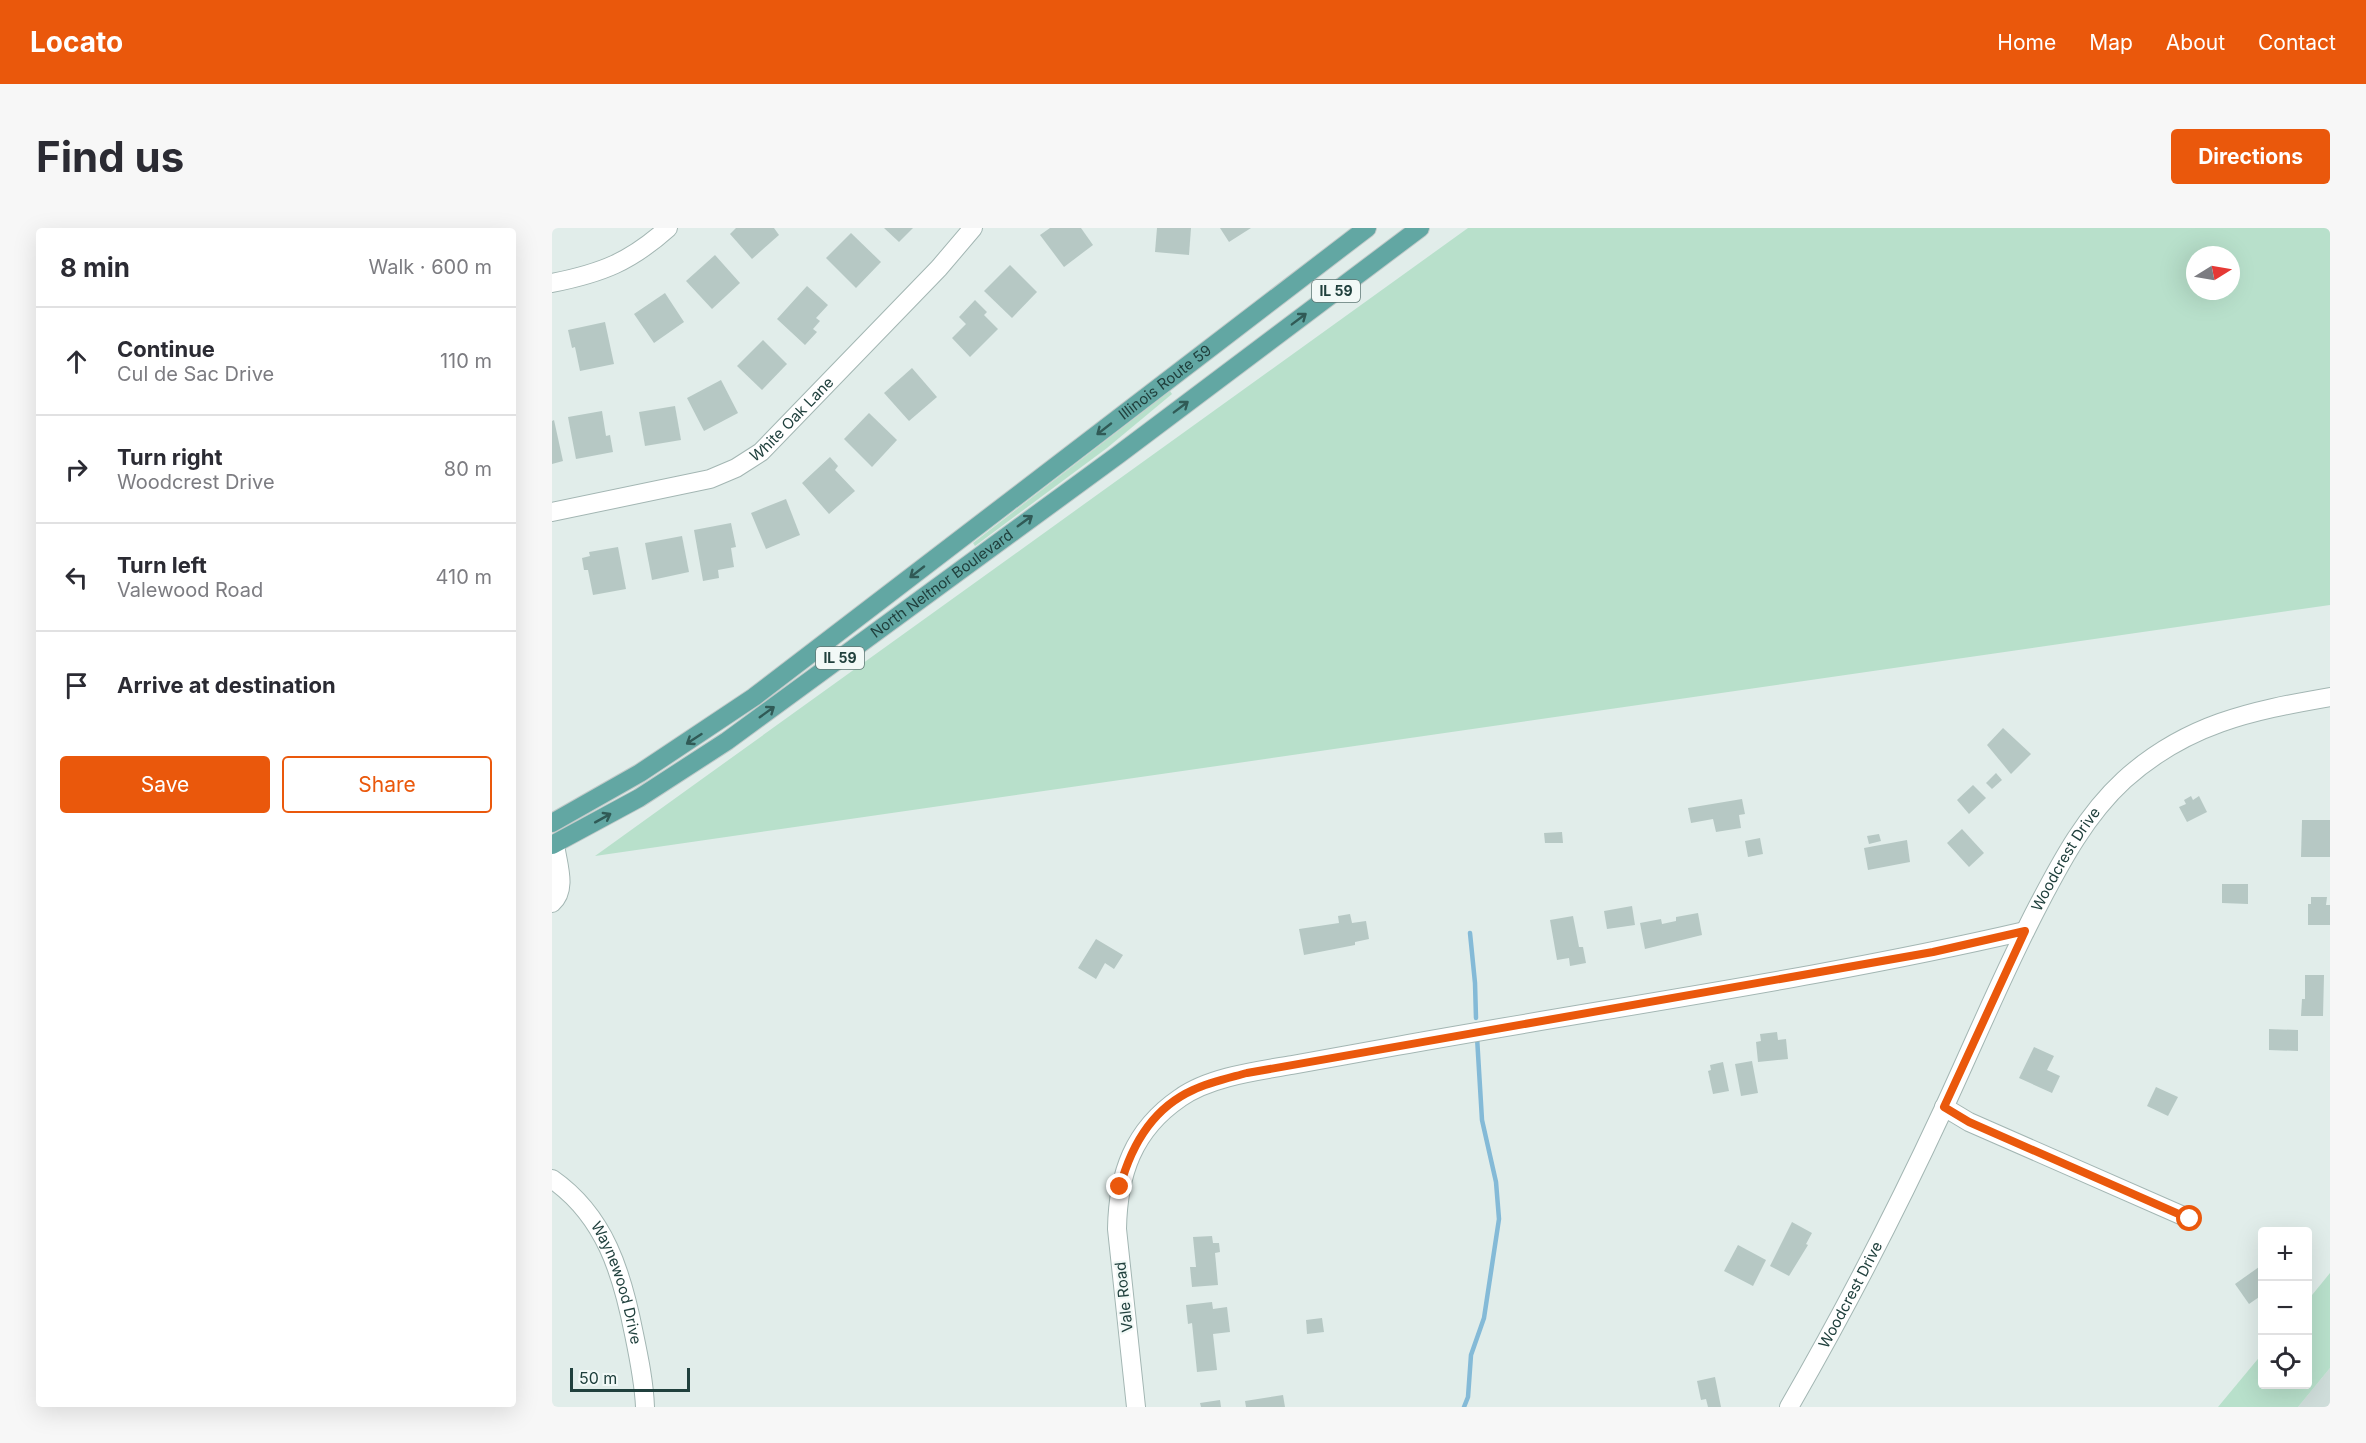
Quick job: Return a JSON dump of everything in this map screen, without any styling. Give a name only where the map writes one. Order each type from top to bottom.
[{"type":"main road","name":"Illinois Route 59","points":[[964,536],[1367,228]]},
{"type":"main road","name":"Illinois Route 59","points":[[1118,454],[1420,228]]},
{"type":"main road","name":"North Neltnor Boulevard","points":[[553,841],[639,798],[727,741],[1118,454]]},
{"type":"main road","name":"North Neltnor Boulevard","points":[[552,824],[647,768],[735,710],[964,536]]},
{"type":"street","points":[[552,283],[591,275],[613,267],[633,256],[668,228]]},
{"type":"street","name":"White Oak Lane","points":[[552,512],[710,479],[736,468],[761,452],[939,268],[973,228]]},
{"type":"street","name":"Woodcrest Drive","points":[[1789,1407],[1860,1279],[1944,1107],[2025,931],[2079,832],[2108,795],[2150,759],[2179,741],[2220,722],[2247,713],[2330,697]]},
{"type":"street","points":[[552,903],[557,899],[562,886],[553,841]]},
{"type":"street","name":"Vale Road","points":[[1136,1407],[1117,1229],[1120,1187],[1139,1137],[1164,1110],[1192,1091],[1247,1073],[1933,952],[2025,931]]},
{"type":"street","points":[[1944,1107],[1969,1122],[2190,1219]]},
{"type":"street","name":"Waynewood Drive","points":[[552,1179],[566,1189],[590,1214],[615,1259],[630,1314],[644,1383],[645,1407]]},
{"type":"shaded area","points":[[2330,1368],[2330,1407],[2298,1407]]},
{"type":"green space","points":[[1468,228],[2330,228],[2330,605],[595,856]]},
{"type":"green space","points":[[1170,391],[1172,394],[1107,448],[975,546],[973,543]]},
{"type":"green space","points":[[2330,1273],[2330,1368],[2298,1407],[2218,1407],[2258,1359],[2258,1389],[2312,1389],[2312,1295]]},
{"type":"building","points":[[736,228],[774,228],[779,235],[752,259],[730,234]]},
{"type":"building","points":[[884,228],[913,228],[899,242]]},
{"type":"building","points":[[1050,228],[1081,228],[1093,245],[1064,267],[1040,235]]},
{"type":"building","points":[[1157,228],[1191,228],[1189,255],[1155,252]]},
{"type":"building","points":[[1220,228],[1251,228],[1229,242]]},
{"type":"building","points":[[851,233],[881,262],[856,288],[826,258]]},
{"type":"building","points":[[715,255],[740,283],[712,309],[686,281]]},
{"type":"building","points":[[1010,265],[1037,292],[1012,318],[984,291]]},
{"type":"building","points":[[807,286],[828,305],[816,318],[820,321],[813,329],[817,332],[805,345],[777,319]]},
{"type":"building","points":[[665,293],[684,322],[654,343],[634,314]]},
{"type":"building","points":[[975,300],[987,312],[984,315],[998,329],[970,357],[952,338],[966,324],[959,317]]},
{"type":"building","points":[[605,322],[614,364],[580,371],[575,347],[572,348],[568,330]]},
{"type":"building","points":[[763,340],[787,364],[762,390],[737,366]]},
{"type":"building","points":[[912,368],[937,397],[909,421],[884,393]]},
{"type":"building","points":[[721,380],[738,413],[704,431],[687,398]]},
{"type":"building","points":[[675,406],[681,440],[645,446],[639,412]]},
{"type":"building","points":[[602,411],[606,436],[610,435],[613,452],[576,459],[568,417]]},
{"type":"building","points":[[869,413],[897,440],[872,467],[844,439]]},
{"type":"building","points":[[554,420],[563,461],[552,464],[552,421]]},
{"type":"building","points":[[830,457],[838,466],[835,470],[855,491],[829,514],[802,483]]},
{"type":"building","points":[[786,499],[800,535],[766,549],[751,513]]},
{"type":"building","points":[[731,523],[736,547],[731,548],[734,567],[718,570],[719,578],[703,581],[694,530]]},
{"type":"building","points":[[682,536],[689,572],[652,580],[645,543]]},
{"type":"building","points":[[618,547],[626,589],[593,595],[588,570],[584,570],[582,558],[590,556],[589,552]]},
{"type":"building","points":[[2003,728],[2031,754],[2011,774],[1987,745]]},
{"type":"building","points":[[1996,773],[2002,780],[1992,789],[1986,783]]},
{"type":"building","points":[[1973,785],[1986,798],[1969,814],[1957,800]]},
{"type":"building","points":[[2191,796],[2193,800],[2199,796],[2207,812],[2187,822],[2179,807],[2186,804],[2184,800]]},
{"type":"building","points":[[1742,799],[1745,814],[1739,815],[1741,828],[1716,832],[1713,819],[1691,823],[1688,808]]},
{"type":"building","points":[[2302,820],[2330,820],[2330,857],[2301,857]]},
{"type":"building","points":[[1962,829],[1984,853],[1969,867],[1947,843]]},
{"type":"building","points":[[1562,832],[1563,843],[1545,843],[1544,833]]},
{"type":"building","points":[[1879,834],[1881,841],[1869,844],[1867,836]]},
{"type":"building","points":[[1760,838],[1763,854],[1748,857],[1745,841]]},
{"type":"building","points":[[1907,840],[1910,862],[1868,870],[1864,848]]},
{"type":"building","points":[[2222,884],[2248,884],[2248,904],[2222,903]]},
{"type":"building","points":[[2311,897],[2327,897],[2326,905],[2330,905],[2330,925],[2308,925],[2308,904],[2311,904]]},
{"type":"building","points":[[1632,906],[1635,925],[1607,929],[1604,911]]},
{"type":"building","points":[[1698,913],[1702,935],[1645,949],[1640,923],[1661,919],[1662,924],[1676,921],[1676,917]]},
{"type":"building","points":[[1350,914],[1352,923],[1366,921],[1369,939],[1355,942],[1355,945],[1304,955],[1299,929],[1339,923],[1338,916]]},
{"type":"building","points":[[1573,916],[1579,947],[1583,947],[1586,963],[1570,966],[1569,958],[1557,960],[1550,920]]},
{"type":"building","points":[[1096,939],[1123,955],[1114,969],[1105,963],[1096,979],[1078,968]]},
{"type":"building","points":[[2305,975],[2324,975],[2323,1016],[2301,1016],[2302,999],[2305,999]]},
{"type":"building","points":[[2269,1029],[2298,1030],[2298,1051],[2269,1050]]},
{"type":"building","points":[[1777,1032],[1778,1040],[1786,1039],[1788,1059],[1758,1062],[1756,1042],[1761,1041],[1760,1034]]},
{"type":"building","points":[[2034,1047],[2054,1056],[2047,1070],[2060,1076],[2052,1093],[2019,1078]]},
{"type":"building","points":[[1752,1061],[1758,1093],[1741,1096],[1735,1064]]},
{"type":"building","points":[[1723,1062],[1729,1091],[1713,1094],[1708,1071],[1711,1070],[1710,1065]]},
{"type":"building","points":[[2156,1087],[2178,1097],[2168,1116],[2147,1106]]},
{"type":"building","points":[[1792,1222],[1812,1233],[1806,1244],[1808,1245],[1789,1276],[1770,1266]]},
{"type":"building","points":[[1212,1236],[1213,1243],[1219,1243],[1220,1252],[1215,1253],[1218,1285],[1192,1287],[1190,1267],[1196,1267],[1193,1237]]},
{"type":"building","points":[[1738,1245],[1766,1260],[1753,1286],[1724,1271]]},
{"type":"building","points":[[2258,1268],[2258,1298],[2249,1304],[2235,1284]]},
{"type":"building","points":[[1212,1302],[1213,1309],[1227,1307],[1230,1332],[1213,1334],[1217,1370],[1197,1372],[1192,1323],[1188,1324],[1186,1305]]},
{"type":"building","points":[[1322,1318],[1324,1332],[1307,1334],[1306,1320]]},
{"type":"building","points":[[1715,1377],[1721,1407],[1708,1407],[1706,1399],[1701,1400],[1697,1381]]},
{"type":"building","points":[[1283,1395],[1285,1407],[1246,1407],[1245,1401]]},
{"type":"building","points":[[1220,1400],[1221,1407],[1201,1407],[1200,1403]]},
{"type":"waterway","points":[[1470,933],[1476,1018]]},
{"type":"waterway","points":[[1464,1407],[1468,1397],[1471,1355],[1484,1318],[1499,1219],[1496,1182],[1482,1120],[1477,1037]]},
{"type":"route","points":[[1120,1187],[1139,1137],[1164,1110],[1181,1097],[1205,1085],[1247,1073],[1933,952],[2025,931],[1944,1107],[1969,1122],[2190,1219]]}]
